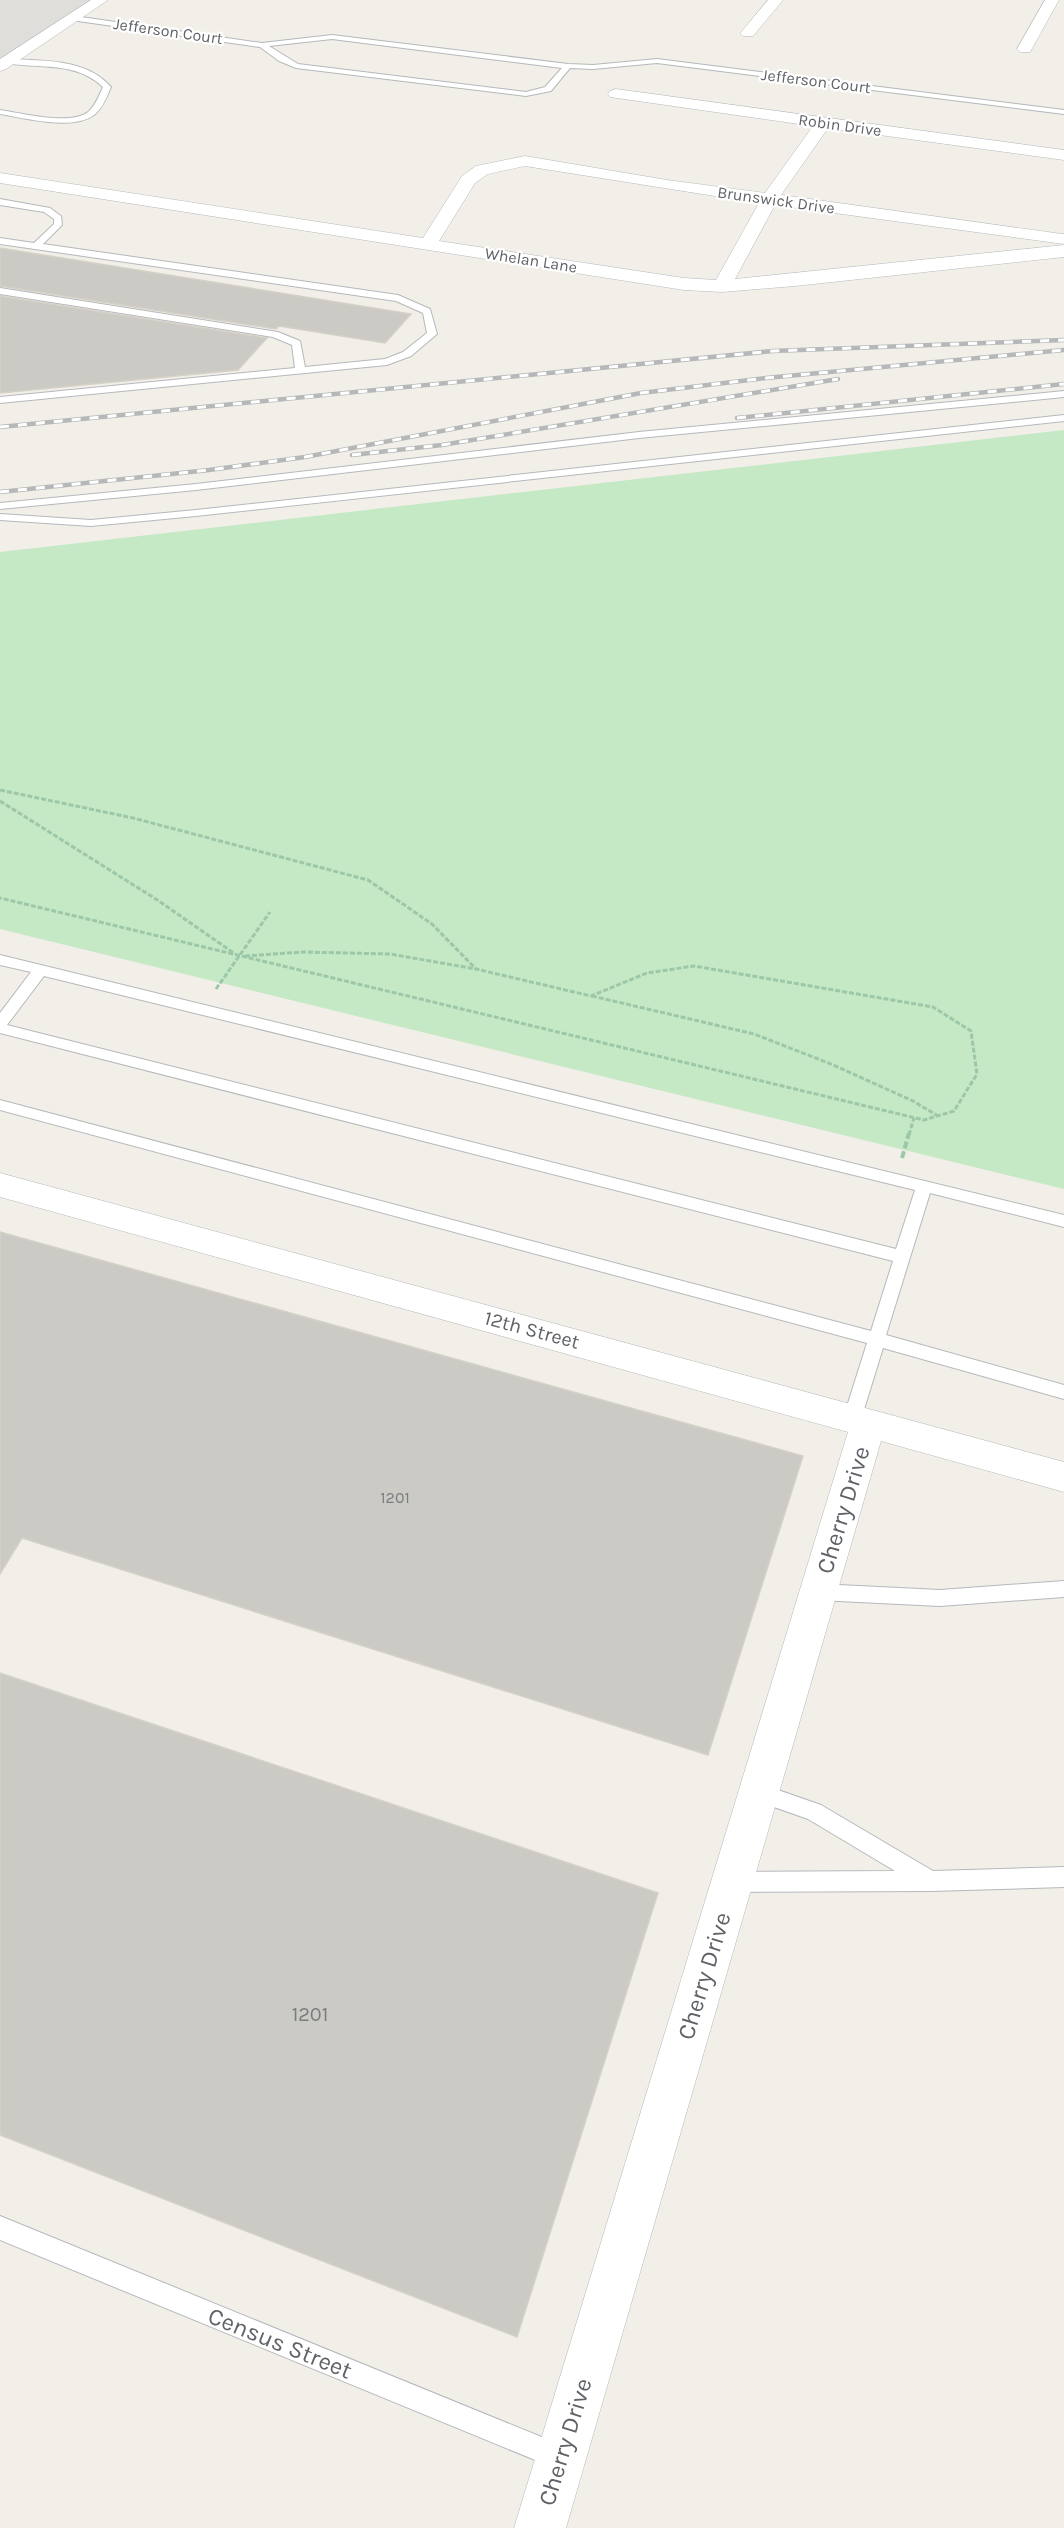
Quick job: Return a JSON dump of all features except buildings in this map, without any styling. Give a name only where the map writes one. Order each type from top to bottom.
[{"type":"street","points":[[4,63],[101,0]]},
{"type":"street","points":[[748,33],[776,0]]},
{"type":"street","points":[[1025,49],[1052,0]]},
{"type":"street","points":[[41,38],[68,40]]},
{"type":"street","name":"Robin Drive","points":[[616,94],[1064,155]]},
{"type":"street","points":[[722,286],[770,199],[823,123]]},
{"type":"street","name":"Brunswick Drive","points":[[428,244],[468,180],[482,170],[514,163],[534,162],[667,185],[1064,239]]},
{"type":"street","name":"Whelan Lane","points":[[0,178],[684,284],[722,286],[1064,251]]},
{"type":"street","name":"12th Street","points":[[0,1185],[1064,1477]]},
{"type":"street","name":"Cherry Drive","points":[[540,2528],[818,1592],[860,1422]]},
{"type":"lane","name":"Jefferson Court","points":[[74,18],[262,45],[332,38],[568,66],[593,67],[657,61],[1064,112]]},
{"type":"lane","name":"Jefferson Court","points":[[262,45],[296,66],[526,94],[548,89],[568,66]]},
{"type":"lane","points":[[0,112],[60,120],[79,119],[90,115],[107,87],[100,78],[83,70],[4,63]]},
{"type":"lane","points":[[0,202],[47,210],[58,218],[58,225],[36,246]]},
{"type":"lane","points":[[0,241],[398,298],[427,311],[432,334],[407,354],[387,362],[0,400]]},
{"type":"lane","points":[[0,291],[275,334],[297,343],[300,371]]},
{"type":"lane","points":[[0,506],[196,487],[639,435],[1064,394]]},
{"type":"lane","points":[[0,517],[91,523],[1064,418]]},
{"type":"lane","points":[[0,960],[1064,1221]]},
{"type":"lane","points":[[0,1023],[41,970]]},
{"type":"lane","points":[[0,1028],[902,1257]]},
{"type":"lane","points":[[0,1106],[876,1339],[1064,1392]]},
{"type":"lane","points":[[860,1422],[876,1339],[924,1186]]},
{"type":"lane","points":[[818,1592],[940,1598],[1064,1589]]},
{"type":"lane","points":[[758,1792],[814,1812],[931,1881]]},
{"type":"lane","points":[[732,1882],[931,1881],[1064,1877]]},
{"type":"lane","name":"Census Street","points":[[0,2228],[561,2457]]},
{"type":"path","points":[[0,790],[133,818],[368,880],[432,924],[476,969]]},
{"type":"path","points":[[0,801],[159,901],[239,956],[303,952],[390,954],[476,969],[754,1034],[831,1064],[913,1101],[938,1116]]},
{"type":"path","points":[[0,898],[924,1120],[954,1111],[977,1074],[971,1031],[933,1007],[694,966],[647,973],[591,996]]},
{"type":"path","points":[[202,1009],[270,912]]},
{"type":"path","points":[[896,1179],[914,1118]]},
{"type":"shaded area","points":[[0,0],[101,0],[0,69]]},
{"type":"green space","points":[[1064,430],[1064,1189],[0,929],[0,552]]},
{"type":"railway","points":[[0,427],[773,351],[1064,340]]},
{"type":"railway","points":[[0,492],[209,470],[305,457],[641,393],[766,378],[1064,350]]},
{"type":"railway","points":[[352,455],[442,445],[838,379]]},
{"type":"railway","points":[[737,418],[1064,384]]}]
